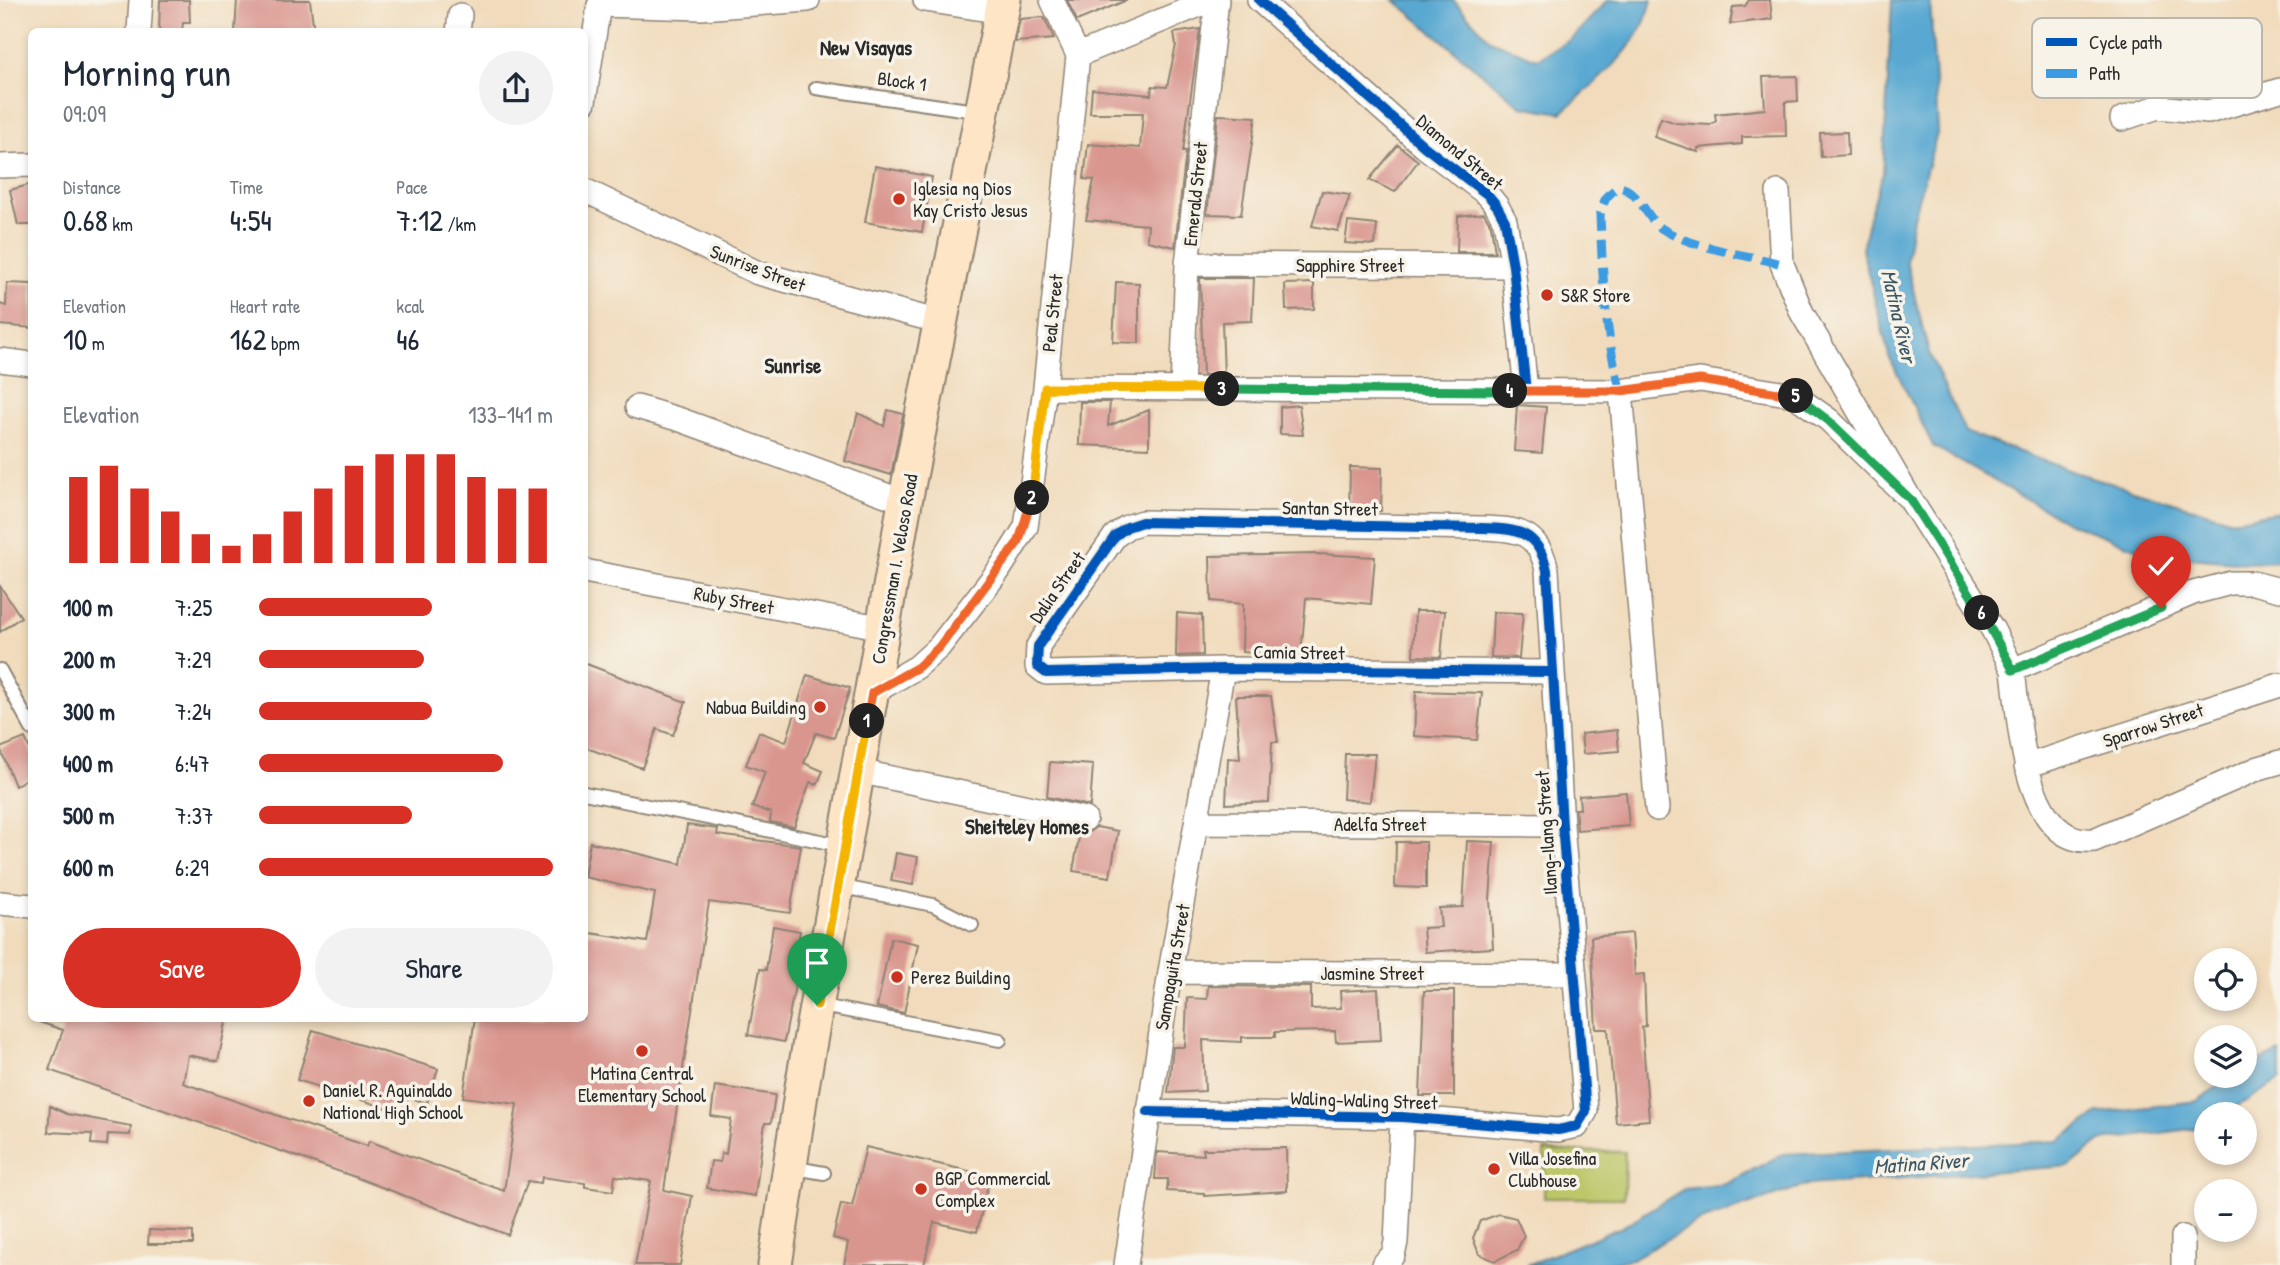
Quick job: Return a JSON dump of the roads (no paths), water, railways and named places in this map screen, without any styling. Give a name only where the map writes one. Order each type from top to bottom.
[{"type":"main road","name":"Congressman I. Veloso Road","points":[[775,1265],[817,1005],[905,502],[1003,6]]},
{"type":"street","points":[[139,28],[141,0]]},
{"type":"street","points":[[588,77],[599,5],[701,8],[808,0]]},
{"type":"street","points":[[925,0],[1003,6]]},
{"type":"street","points":[[1052,0],[1078,55],[1211,0]]},
{"type":"street","name":"Emerald Street","points":[[1182,389],[1187,264],[1217,0]]},
{"type":"street","name":"Diamond Street","points":[[1259,0],[1425,147],[1488,195],[1504,221],[1513,266],[1526,391]]},
{"type":"street","name":"Peal Street","points":[[872,693],[918,667],[939,647],[1019,541],[1032,494],[1045,388],[1078,55]]},
{"type":"street","points":[[2262,96],[2280,90]]},
{"type":"street","points":[[2122,119],[2158,107],[2208,112],[2254,98]]},
{"type":"street","points":[[0,166],[28,165]]},
{"type":"street","name":"Sunrise Street","points":[[588,192],[758,273],[940,322]]},
{"type":"street","points":[[1778,192],[1782,264],[1793,293],[1827,360],[1993,630],[2011,666],[2026,766],[2033,789],[2050,821],[2068,835],[2087,841],[2259,768],[2280,762]]},
{"type":"street","name":"Sapphire Street","points":[[1187,264],[1513,266]]},
{"type":"street","points":[[0,359],[28,363]]},
{"type":"street","points":[[1045,388],[1621,391],[1700,380],[1794,395],[1829,421],[1910,499]]},
{"type":"street","points":[[1621,391],[1657,809]]},
{"type":"street","points":[[637,407],[681,420],[905,502]]},
{"type":"street","name":"Santan Street","points":[[1127,527],[1142,522],[1482,528],[1521,531],[1532,538]]},
{"type":"street","name":"Dalia Street","points":[[1046,673],[1037,666],[1038,646],[1115,536],[1127,527]]},
{"type":"street","name":"Ilang-Ilang Street","points":[[1532,538],[1544,555],[1547,570],[1562,825],[1586,1111],[1577,1126]]},
{"type":"street","name":"Ruby Street","points":[[588,572],[884,628]]},
{"type":"street","points":[[2011,666],[2193,593],[2231,583],[2253,583],[2280,590]]},
{"type":"street","name":"Camia Street","points":[[1046,673],[1223,669],[1552,672]]},
{"type":"street","name":"Sampaguita Street","points":[[1126,1265],[1170,972],[1223,669]]},
{"type":"street","name":"Sparrow Street","points":[[2026,766],[2280,685]]},
{"type":"street","points":[[858,771],[1085,819]]},
{"type":"street","name":"Adelfa Street","points":[[1197,823],[1562,825]]},
{"type":"street","points":[[0,903],[28,906]]},
{"type":"street","name":"Jasmine Street","points":[[1170,972],[1573,974]]},
{"type":"street","name":"Waling-Waling Street","points":[[1148,1112],[1402,1117],[1558,1130],[1577,1126]]},
{"type":"street","points":[[1386,1263],[1396,1242],[1402,1117]]},
{"type":"street","points":[[2183,1237],[2183,1265]]},
{"type":"lane","name":"Block 1","points":[[816,88],[982,112]]},
{"type":"lane","points":[[0,670],[28,722]]},
{"type":"lane","points":[[588,794],[845,846]]},
{"type":"lane","points":[[838,886],[933,905],[972,925]]},
{"type":"lane","points":[[817,1005],[1000,1040]]},
{"type":"lane","points":[[790,1167],[824,1173]]},
{"type":"water","points":[[1394,0],[1453,0],[1490,40],[1537,59],[1571,39],[1608,0],[1652,0],[1638,34],[1628,49],[1561,113],[1521,106]]},
{"type":"water","name":"Matina River","points":[[1892,0],[1930,0],[1938,130],[1913,217],[1906,261],[1929,353],[1965,432],[2071,471],[2232,520],[2280,512],[2280,561],[2247,563],[2155,555],[2067,522],[1933,446],[1889,356],[1862,249],[1869,216],[1883,174]]},
{"type":"water","name":"Matina River","points":[[2280,1052],[2280,1080],[2244,1102],[2194,1102],[2194,1128],[2101,1141],[2070,1166],[1806,1185],[1698,1222],[1632,1259],[1597,1265],[1527,1265],[1622,1227],[1684,1189],[1726,1184],[1783,1154],[2059,1141],[2098,1113],[2197,1101],[2215,1088],[2257,1088],[2257,1063]]},
{"type":"place","name":"Iglesia ng Dios Kay Cristo Jesus","points":[[899,199]]},
{"type":"place","name":"S&R Store","points":[[1547,295]]},
{"type":"place","name":"Nabua Building","points":[[820,707]]},
{"type":"place","name":"Perez Building","points":[[897,977]]},
{"type":"place","name":"Matina Central Elementary School","points":[[642,1051]]},
{"type":"place","name":"Daniel R. Aguinaldo National High School","points":[[309,1101]]},
{"type":"place","name":"Villa Josefina Clubhouse","points":[[1494,1169]]},
{"type":"place","name":"BGP Commercial Complex","points":[[921,1189]]},
{"type":"district","name":"New Visayas","points":[[866,47]]},
{"type":"district","name":"Sunrise","points":[[793,365]]},
{"type":"district","name":"Sheiteley Homes","points":[[1027,826]]}]
